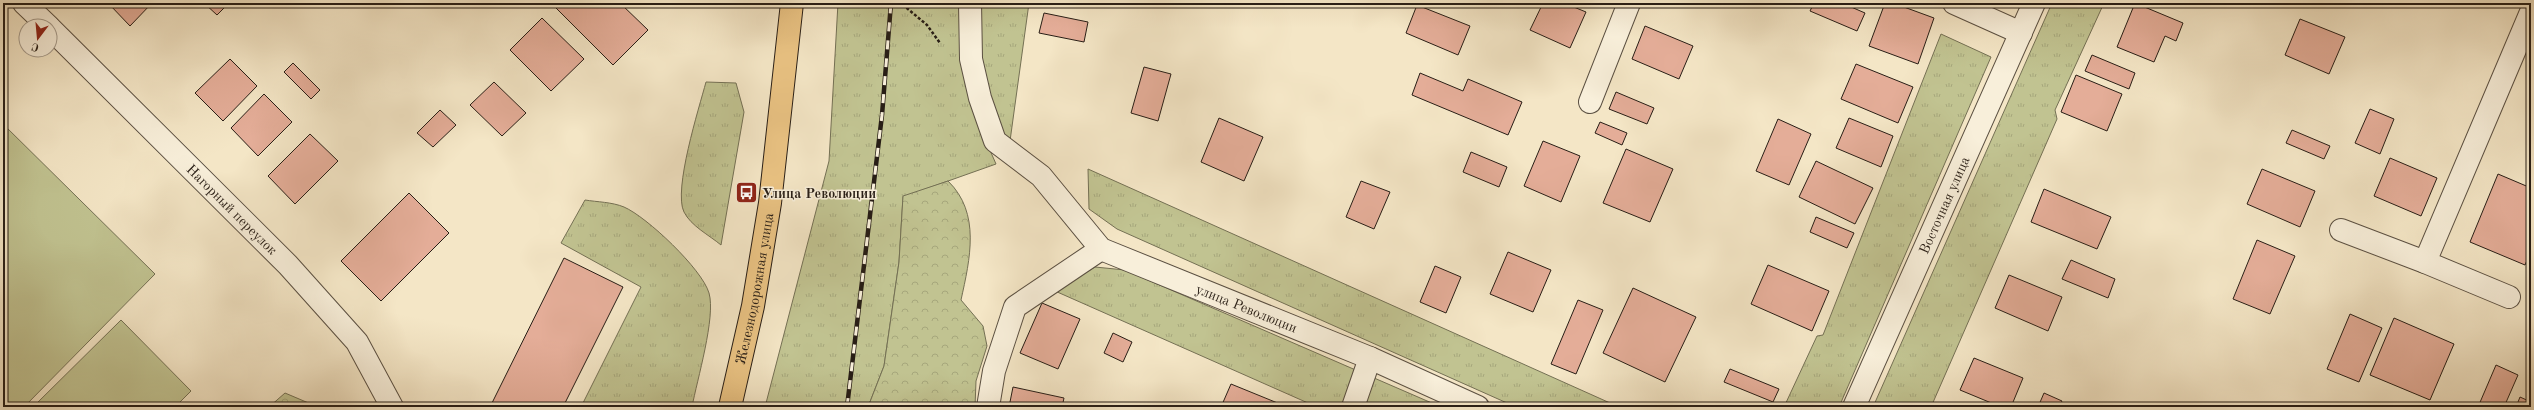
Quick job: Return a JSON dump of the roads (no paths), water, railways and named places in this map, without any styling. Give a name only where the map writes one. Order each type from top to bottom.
[{"type":"main road","name":"Железнодорожная улица","points":[[730,407],[753,306],[770,203],[792,3]]},
{"type":"street","points":[[24,3],[40,18]]},
{"type":"street","name":"улица Революции","points":[[970,3],[972,58],[980,98],[995,141],[1041,176],[1101,249],[1370,358],[1478,407]]},
{"type":"street","points":[[1590,102],[1629,3]]},
{"type":"street","points":[[1954,3],[2021,33]]},
{"type":"street","name":"Восточная улица","points":[[1854,407],[2034,3]]},
{"type":"street","points":[[2425,262],[2531,12]]},
{"type":"street","name":"Нагорный переулок","points":[[58,36],[288,265],[357,342],[392,407]]},
{"type":"street","points":[[2341,230],[2425,262],[2509,297]]},
{"type":"street","points":[[988,407],[994,372],[1015,307],[1101,249]]},
{"type":"street","points":[[1353,407],[1370,358]]},
{"type":"railway","points":[[847,407],[882,115],[891,3]]},
{"type":"place","name":"Улица Революции","points":[[746,193]]}]
